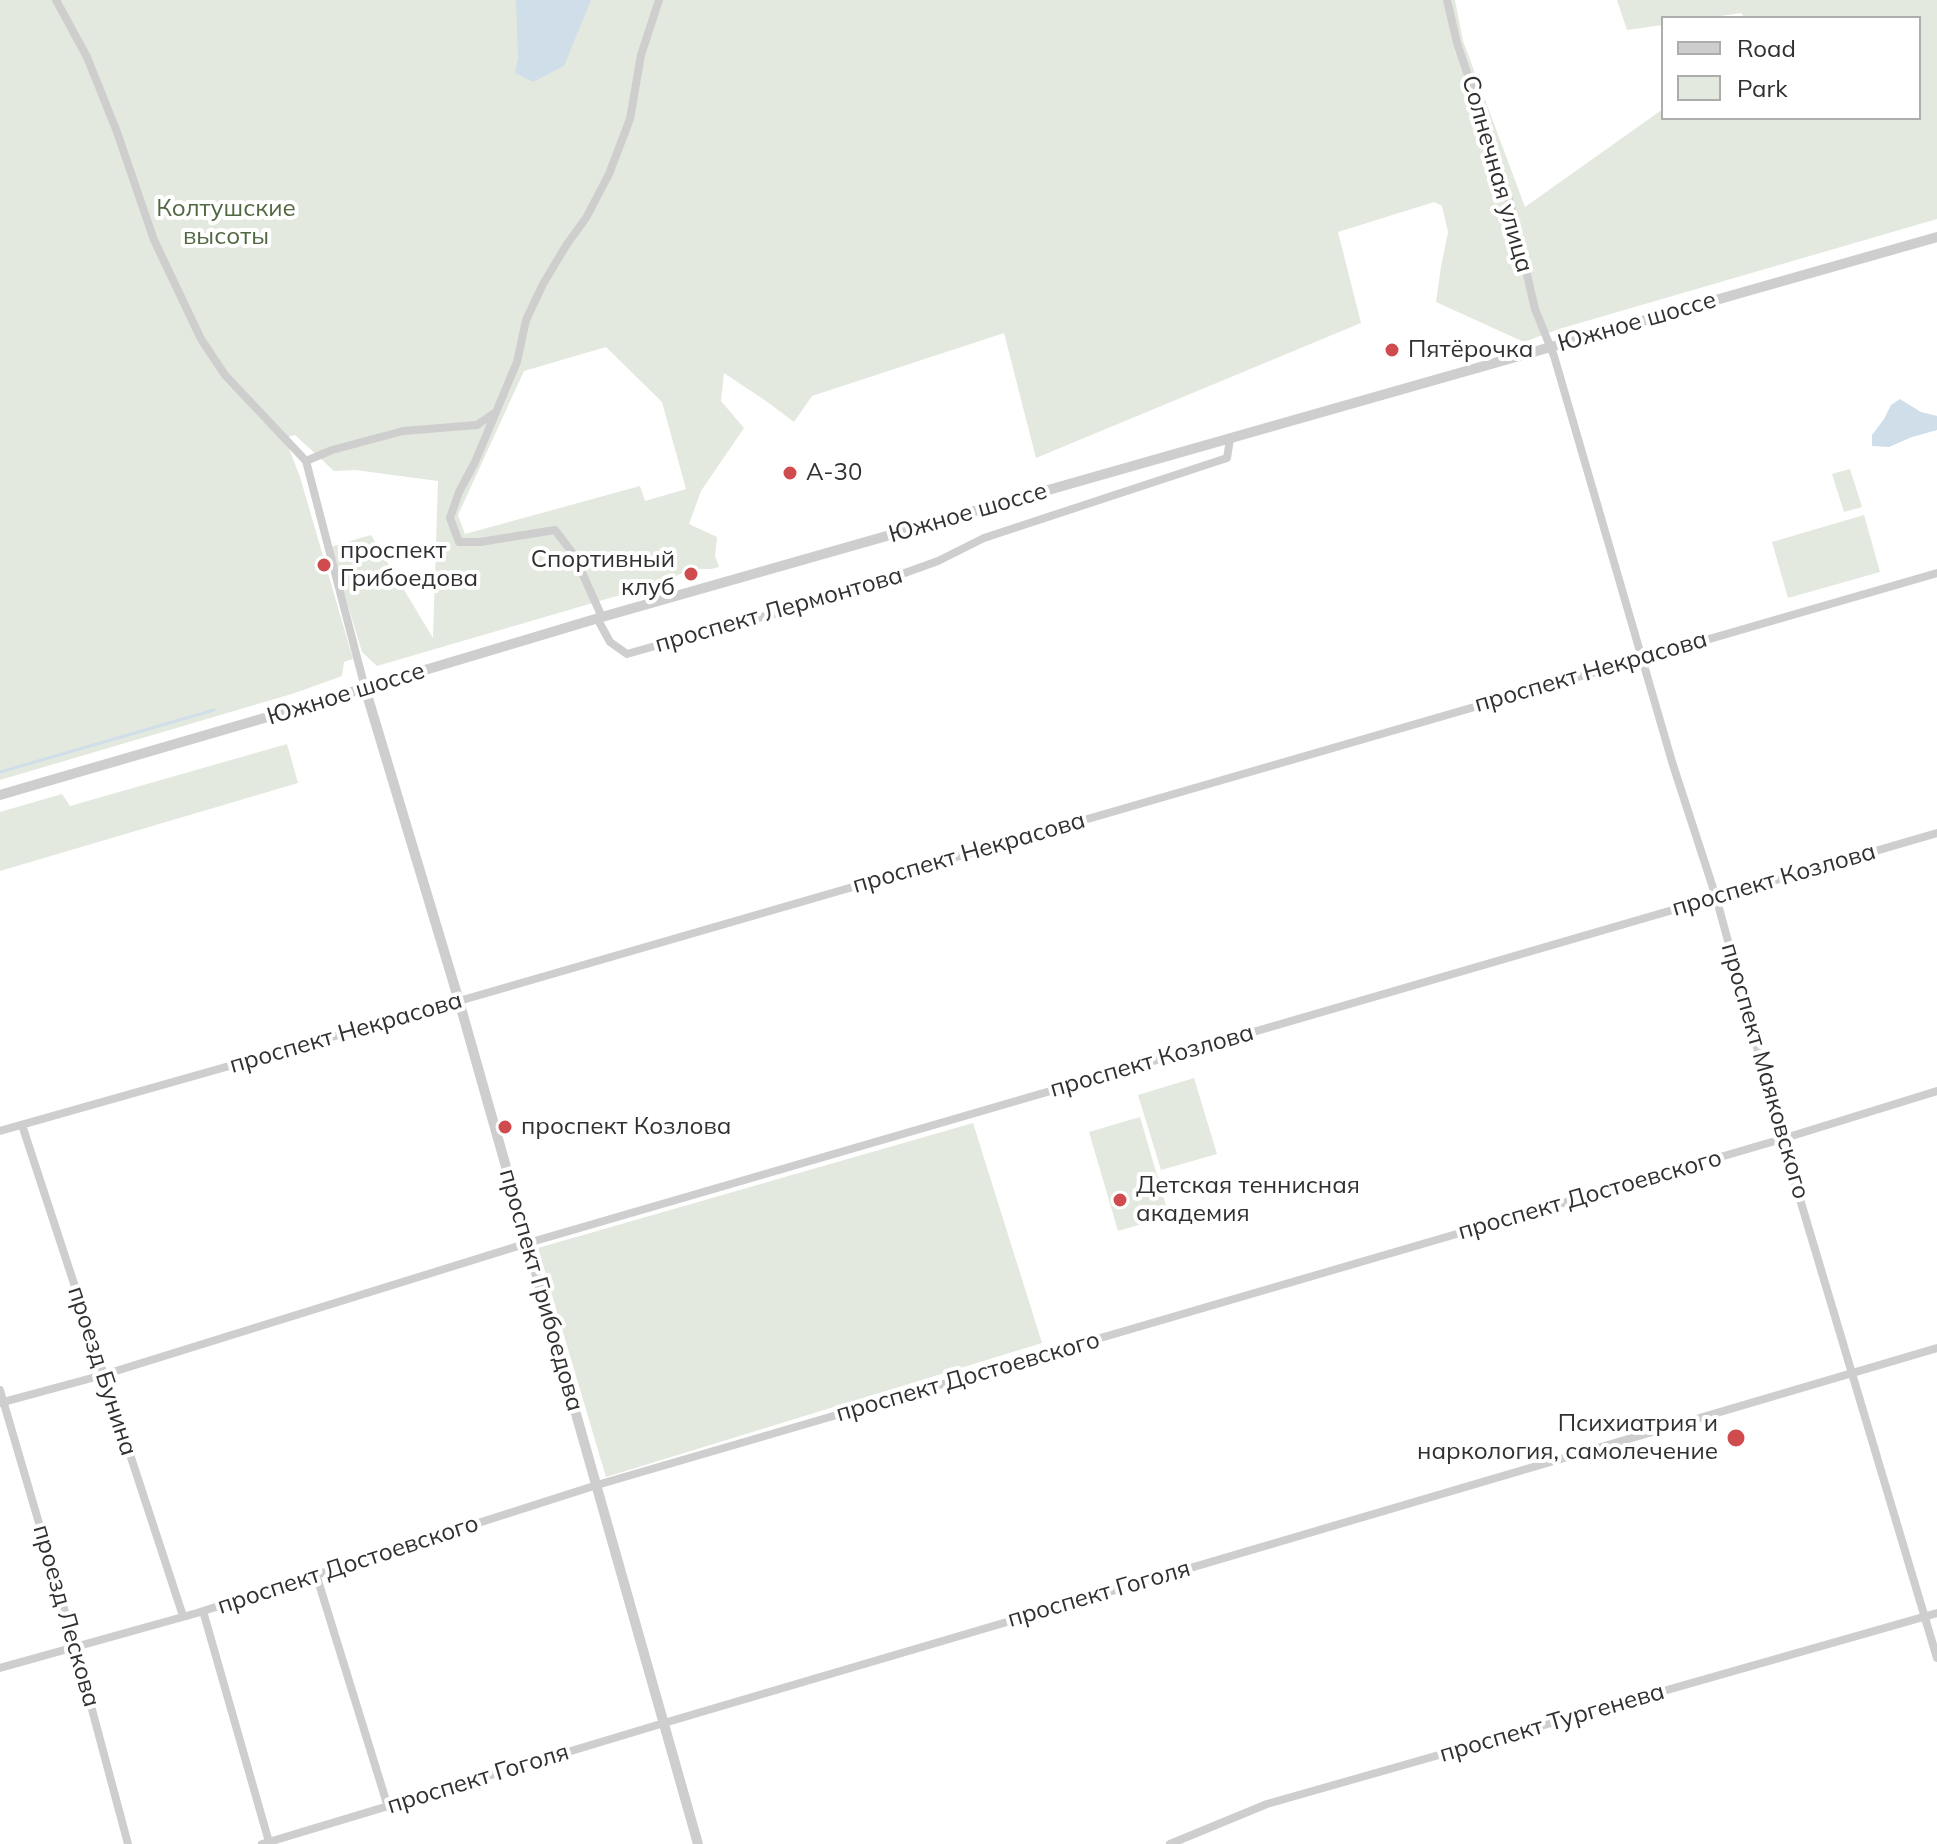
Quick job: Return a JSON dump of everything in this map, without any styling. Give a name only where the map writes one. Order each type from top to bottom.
[{"type":"street","name":"проспект Грибоедова","points":[[56,0],[87,57],[154,240],[201,339],[225,375],[306,461],[365,688],[459,1001],[698,1844]]},
{"type":"street","points":[[600,618],[574,555],[555,530],[480,542],[459,542],[450,518],[517,362],[526,320],[543,284],[586,218],[609,174],[630,119],[641,55],[659,0]]},
{"type":"street","name":"Солнечная улица","points":[[1447,0],[1457,43],[1511,206],[1535,309],[1550,346]]},
{"type":"street","name":"Южное шоссе","points":[[0,795],[600,618],[1937,237]]},
{"type":"street","name":"проспект Маяковского","points":[[1550,346],[1673,765],[1716,897],[1782,1139],[1937,1658]]},
{"type":"street","points":[[306,461],[332,450],[403,431],[477,425],[494,414]]},
{"type":"street","name":"проспект Лермонтова","points":[[600,618],[610,642],[627,654],[827,601],[938,561],[984,538],[1227,458],[1230,439]]},
{"type":"street","name":"проспект Некрасова","points":[[0,1131],[1937,573]]},
{"type":"street","name":"проспект Козлова","points":[[2,1402],[103,1375],[528,1243],[1937,833]]},
{"type":"street","name":"проспект Достоевского","points":[[0,1668],[203,1611],[597,1485],[1937,1091]]},
{"type":"street","name":"проезд Бунина","points":[[22,1125],[183,1616]]},
{"type":"street","name":"проспект Гоголя","points":[[266,1843],[1937,1348]]},
{"type":"street","name":"проезд Лескова","points":[[0,1390],[75,1646],[128,1844]]},
{"type":"street","points":[[316,1574],[388,1807]]},
{"type":"street","points":[[203,1611],[266,1843]]},
{"type":"street","name":"проспект Тургенева","points":[[1170,1844],[1267,1804],[1937,1613]]},
{"type":"green space","name":"Колтушские высоты","points":[[0,0],[1455,0],[1463,41],[1525,207],[1661,110],[1661,120],[1921,120],[1921,16],[1743,16],[1741,13],[1661,16],[1661,25],[1627,30],[1617,0],[1937,0],[1937,219],[1559,329],[1524,342],[1436,302],[1448,232],[1442,206],[1434,202],[1338,232],[1361,323],[1036,458],[1004,333],[812,396],[794,422],[724,373],[721,401],[744,428],[701,491],[689,524],[717,537],[715,556],[719,567],[680,574],[668,581],[377,666],[362,652],[330,547],[371,535],[433,638],[438,481],[355,470],[334,471],[295,435],[285,438],[300,477],[353,659],[344,662],[342,676],[295,693],[0,780]],"holes":[[[606,347],[662,402],[686,489],[645,501],[640,486],[465,534],[458,515],[524,371]]]},
{"type":"green space","points":[[1850,469],[1862,507],[1844,512],[1832,474]]},
{"type":"green space","points":[[1864,515],[1880,572],[1788,598],[1772,542]]},
{"type":"green space","points":[[287,744],[298,783],[0,871],[0,812],[62,794],[70,806]]},
{"type":"green space","points":[[1194,1078],[1217,1154],[1161,1170],[1138,1095]]},
{"type":"green space","points":[[1140,1117],[1169,1216],[1118,1231],[1089,1132]]},
{"type":"green space","points":[[973,1123],[1042,1343],[606,1477],[538,1248]]},
{"type":"shaded area","points":[[516,0],[591,0],[564,66],[533,82],[515,73],[518,58]]},
{"type":"shaded area","points":[[1900,399],[1921,412],[1937,416],[1937,430],[1889,447],[1872,446],[1872,435],[1891,405]]},
{"type":"waterway","points":[[0,772],[214,710]]},
{"type":"place","name":"Пятёрочка","points":[[1392,350]]},
{"type":"place","name":"А-30","points":[[790,473]]},
{"type":"place","name":"проспект Грибоедова","points":[[324,565]]},
{"type":"place","name":"Спортивный клуб","points":[[691,574]]},
{"type":"place","name":"проспект Козлова","points":[[505,1127]]},
{"type":"place","name":"Детская теннисная академия","points":[[1120,1200]]},
{"type":"place","name":"Психиатрия и наркология, самолечение","points":[[1736,1438]]}]
